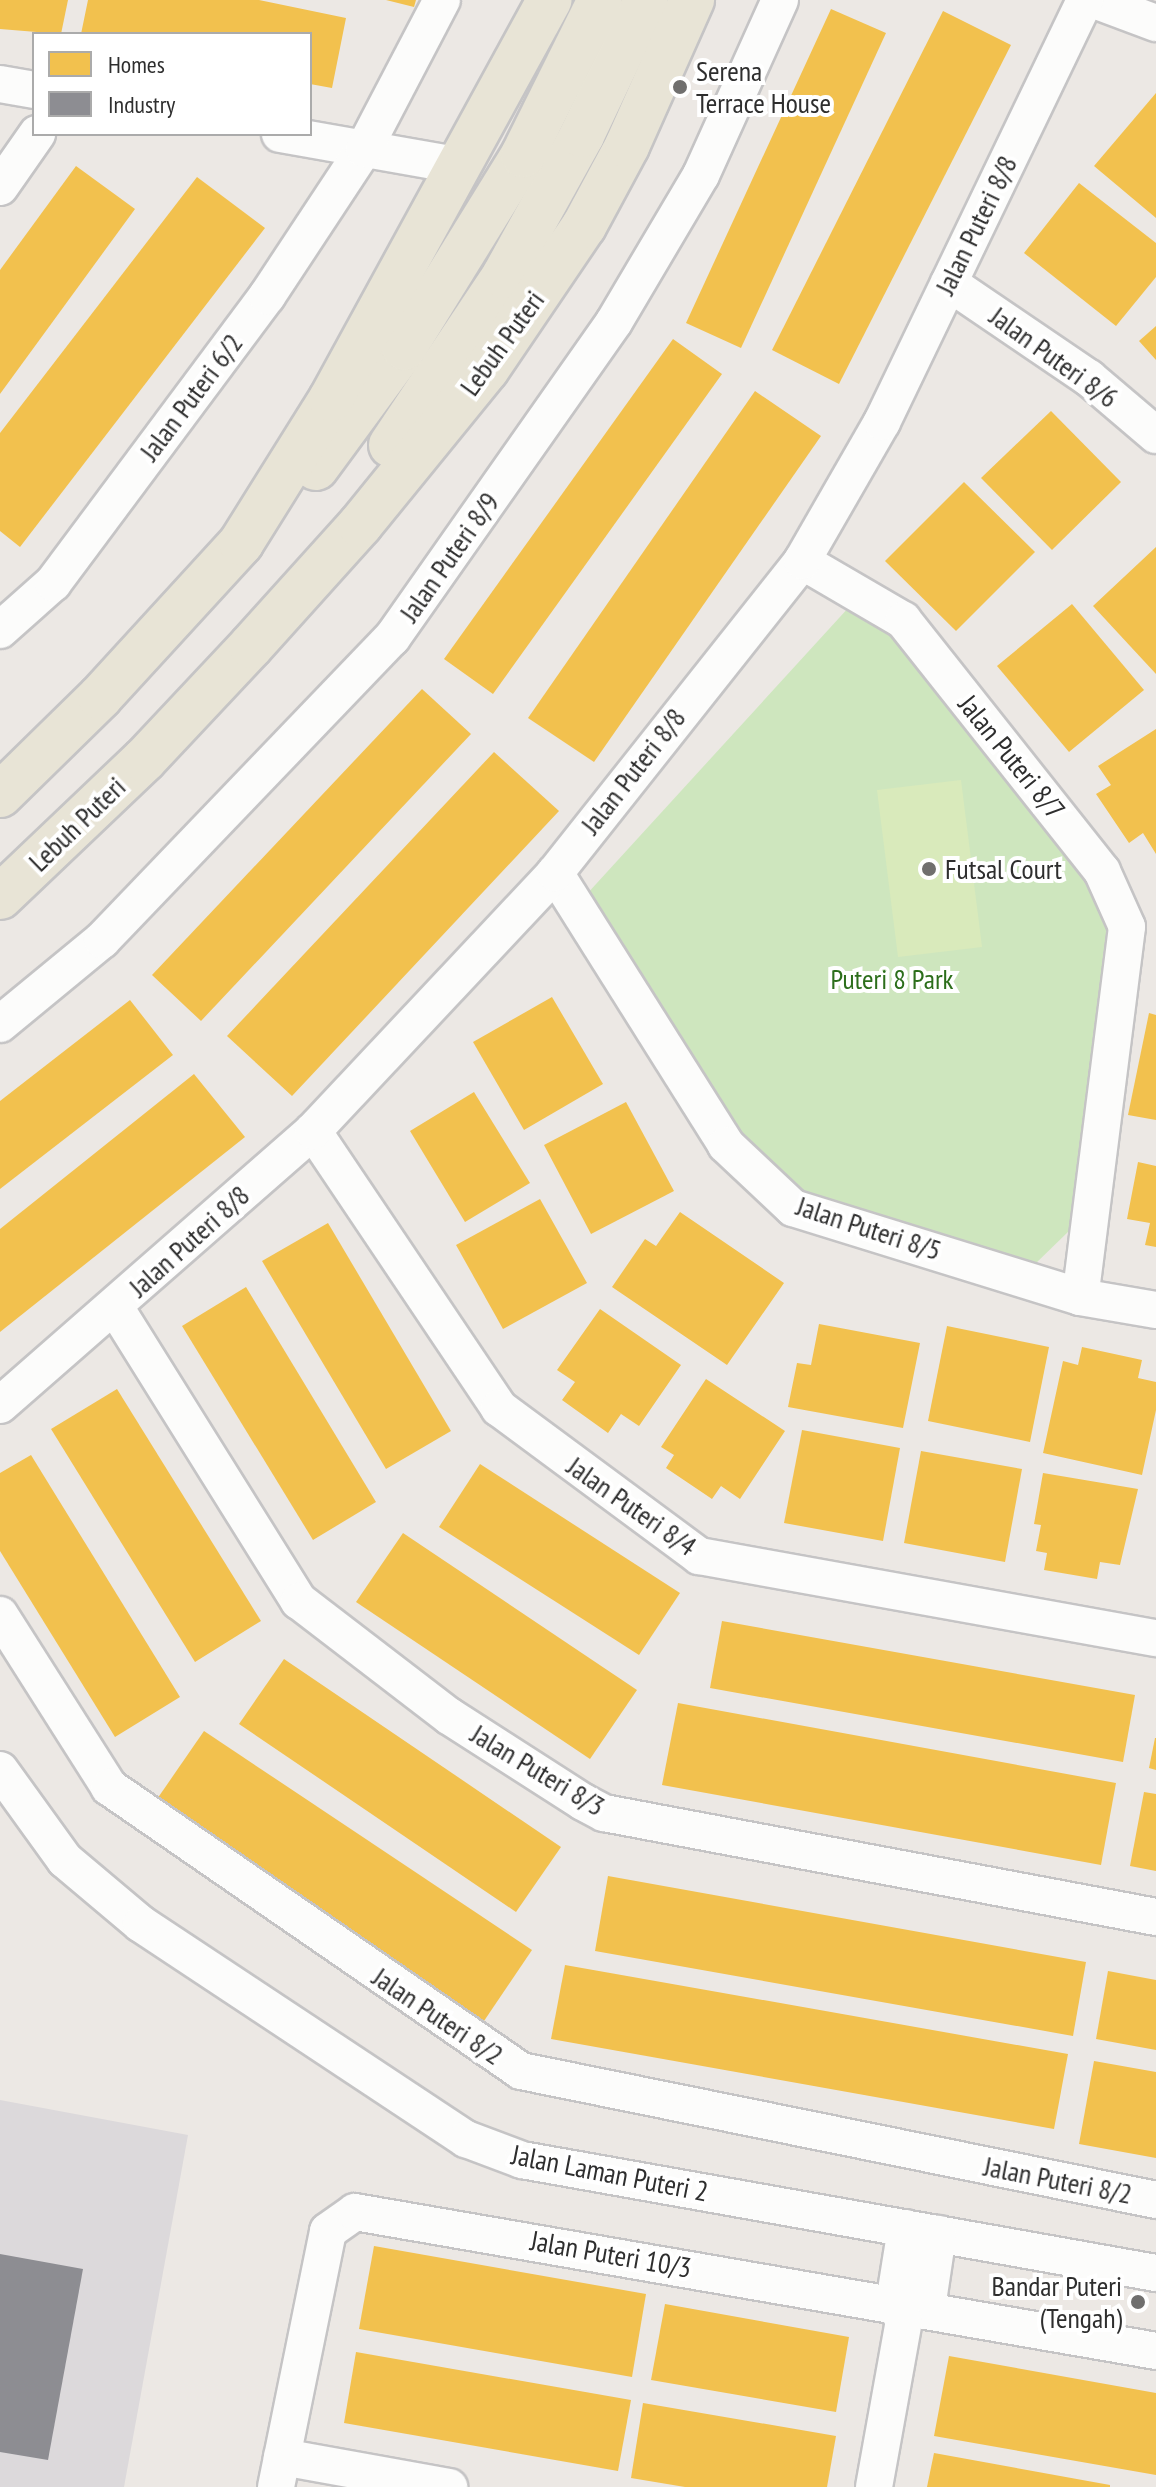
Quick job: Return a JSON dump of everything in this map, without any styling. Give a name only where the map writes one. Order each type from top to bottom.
[{"type":"main road","points":[[241,543],[331,399],[549,0]]},
{"type":"main road","points":[[0,795],[100,697],[241,543],[331,453],[404,348],[523,155],[600,0]]},
{"type":"main road","name":"Lebuh Puteri","points":[[251,646],[504,276],[582,135],[646,0]]},
{"type":"main road","name":"Lebuh Puteri","points":[[0,897],[144,760],[251,646],[360,525],[496,356],[584,226],[633,134],[692,0]]},
{"type":"street","name":"Jalan Puteri 6/2","points":[[0,630],[53,583],[267,296],[364,149],[442,0]]},
{"type":"street","name":"Jalan Puteri 8/9","points":[[0,1024],[102,940],[392,638],[614,322],[701,175],[780,0]]},
{"type":"street","name":"Jalan Puteri 8/8","points":[[0,1405],[313,1131],[555,873],[802,561],[882,422],[1085,0]]},
{"type":"street","points":[[1094,0],[1156,23]]},
{"type":"street","points":[[0,84],[32,90]]},
{"type":"street","points":[[0,187],[36,136]]},
{"type":"street","points":[[291,136],[461,166]]},
{"type":"street","name":"Jalan Puteri 8/6","points":[[949,283],[1089,378],[1156,435]]},
{"type":"street","name":"Jalan Puteri 8/7","points":[[802,561],[903,620],[1102,871],[1127,927],[1080,1297]]},
{"type":"street","name":"Jalan Puteri 8/5","points":[[555,873],[726,1145],[793,1208],[1080,1297],[1156,1310]]},
{"type":"street","name":"Jalan Puteri 8/4","points":[[313,1131],[499,1408],[699,1556],[1156,1638]]},
{"type":"street","name":"Jalan Puteri 8/3","points":[[115,1307],[299,1601],[449,1716],[583,1802],[604,1813],[1156,1917]]},
{"type":"street","name":"Jalan Puteri 8/2","points":[[0,1615],[109,1787],[521,2071],[1156,2200]]},
{"type":"street","name":"Jalan Laman Puteri 2","points":[[0,1770],[65,1860],[141,1924],[466,2139],[522,2160],[1156,2273]]},
{"type":"street","name":"Jalan Puteri 10/3","points":[[279,2472],[328,2231],[355,2212],[908,2311],[1156,2351]]},
{"type":"street","points":[[874,2487],[922,2231]]},
{"type":"street","points":[[279,2472],[449,2487]]},
{"type":"shaded area","points":[[0,2100],[188,2135],[124,2487],[0,2487]]},
{"type":"green space","name":"Puteri 8 Park","points":[[850,606],[884,619],[1112,909],[1117,966],[1070,1230],[1033,1266],[801,1197],[731,1131],[586,895]]},
{"type":"green space","name":"Futsal Court","points":[[961,780],[982,947],[898,957],[877,790]]},
{"type":"building: Homes","points":[[0,0],[68,0],[61,32],[0,29]]},
{"type":"building: Homes","points":[[88,0],[259,0],[346,18],[332,88],[312,84],[312,32],[81,32]]},
{"type":"building: Homes","points":[[386,0],[416,0],[414,7]]},
{"type":"building: Homes","points":[[831,9],[886,33],[741,348],[686,323]]},
{"type":"building: Homes","points":[[943,11],[1011,45],[839,384],[772,350]]},
{"type":"building: Homes","points":[[1156,93],[1156,218],[1094,166]]},
{"type":"building: Homes","points":[[76,166],[135,209],[0,394],[0,270]]},
{"type":"building: Homes","points":[[197,177],[265,228],[20,547],[0,531],[0,433]]},
{"type":"building: Homes","points":[[1079,183],[1156,243],[1156,277],[1116,326],[1024,253]]},
{"type":"building: Homes","points":[[1156,326],[1156,360],[1139,341]]},
{"type":"building: Homes","points":[[673,339],[722,374],[493,694],[444,659]]},
{"type":"building: Homes","points":[[755,391],[821,436],[594,762],[528,718]]},
{"type":"building: Homes","points":[[1051,411],[1121,482],[1052,550],[981,478]]},
{"type":"building: Homes","points":[[964,482],[1035,552],[956,631],[885,561]]},
{"type":"building: Homes","points":[[1156,547],[1156,674],[1093,606]]},
{"type":"building: Homes","points":[[1072,604],[1144,690],[1069,752],[997,666]]},
{"type":"building: Homes","points":[[422,689],[471,734],[201,1021],[152,975]]},
{"type":"building: Homes","points":[[1156,729],[1156,854],[1143,833],[1129,843],[1096,794],[1111,785],[1098,766]]},
{"type":"building: Homes","points":[[494,752],[559,811],[292,1096],[227,1036]]},
{"type":"building: Homes","points":[[552,997],[603,1084],[524,1130],[473,1042]]},
{"type":"building: Homes","points":[[130,1000],[173,1055],[0,1189],[0,1101]]},
{"type":"building: Homes","points":[[1149,1013],[1156,1015],[1156,1120],[1128,1115]]},
{"type":"building: Homes","points":[[194,1074],[245,1137],[0,1332],[0,1229]]},
{"type":"building: Homes","points":[[474,1092],[530,1183],[465,1222],[410,1131]]},
{"type":"building: Homes","points":[[626,1102],[674,1191],[591,1234],[544,1145]]},
{"type":"building: Homes","points":[[1138,1162],[1156,1166],[1156,1247],[1145,1245],[1150,1223],[1127,1219]]},
{"type":"building: Homes","points":[[540,1199],[587,1283],[503,1329],[456,1245]]},
{"type":"building: Homes","points":[[680,1212],[784,1283],[727,1365],[612,1287],[645,1239],[656,1246]]},
{"type":"building: Homes","points":[[328,1223],[451,1431],[386,1469],[262,1261]]},
{"type":"building: Homes","points":[[246,1287],[376,1502],[313,1540],[182,1326]]},
{"type":"building: Homes","points":[[600,1309],[681,1365],[639,1426],[621,1414],[608,1433],[562,1400],[575,1382],[557,1370]]},
{"type":"building: Homes","points":[[819,1324],[920,1343],[903,1428],[788,1407],[797,1363],[811,1365]]},
{"type":"building: Homes","points":[[947,1326],[1049,1347],[1030,1442],[928,1421]]},
{"type":"building: Homes","points":[[1082,1347],[1142,1360],[1138,1378],[1156,1382],[1156,1410],[1142,1475],[1043,1453],[1063,1361],[1078,1365]]},
{"type":"building: Homes","points":[[706,1379],[785,1431],[740,1499],[721,1486],[712,1499],[666,1468],[674,1455],[661,1447]]},
{"type":"building: Homes","points":[[117,1389],[261,1621],[195,1662],[51,1429]]},
{"type":"building: Homes","points":[[802,1430],[900,1448],[883,1541],[784,1523]]},
{"type":"building: Homes","points":[[921,1451],[1022,1469],[1005,1562],[904,1543]]},
{"type":"building: Homes","points":[[31,1455],[180,1697],[115,1737],[0,1551],[0,1473]]},
{"type":"building: Homes","points":[[480,1464],[680,1593],[639,1655],[439,1527]]},
{"type":"building: Homes","points":[[1043,1473],[1138,1489],[1120,1565],[1100,1562],[1097,1579],[1044,1570],[1047,1553],[1036,1551],[1041,1525],[1034,1524]]},
{"type":"building: Homes","points":[[403,1533],[637,1690],[590,1759],[356,1602]]},
{"type":"building: Homes","points":[[722,1621],[1135,1695],[1123,1762],[710,1688]]},
{"type":"building: Homes","points":[[284,1659],[561,1847],[516,1912],[239,1724]]},
{"type":"building: Homes","points":[[678,1703],[1116,1783],[1101,1865],[662,1785]]},
{"type":"building: Homes","points":[[204,1731],[532,1950],[484,2021],[155,1802]]},
{"type":"building: Homes","points":[[1156,1738],[1156,1770],[1149,1768]]},
{"type":"building: Homes","points":[[1144,1792],[1156,1794],[1156,1871],[1130,1866]]},
{"type":"building: Homes","points":[[608,1876],[1086,1962],[1073,2036],[595,1951]]},
{"type":"building: Homes","points":[[565,1965],[1068,2054],[1054,2129],[551,2039]]},
{"type":"building: Homes","points":[[1108,1971],[1156,1980],[1156,2050],[1096,2039]]},
{"type":"building: Homes","points":[[1094,2061],[1156,2072],[1156,2158],[1079,2144]]},
{"type":"building: Homes","points":[[374,2246],[646,2294],[632,2377],[359,2329]]},
{"type":"building: Homes","points":[[665,2304],[849,2337],[836,2412],[651,2380]]},
{"type":"building: Homes","points":[[356,2352],[631,2400],[618,2471],[344,2423]]},
{"type":"building: Homes","points":[[949,2356],[1156,2393],[1156,2475],[934,2436]]},
{"type":"building: Homes","points":[[643,2403],[836,2436],[827,2487],[685,2487],[631,2478]]},
{"type":"building: Homes","points":[[934,2453],[1110,2485],[1110,2487],[927,2487]]},
{"type":"building: Industry","points":[[0,2254],[83,2269],[48,2460],[0,2452]]},
{"type":"place","name":"Serena Terrace House","points":[[680,87]]},
{"type":"place","name":"Futsal Court","points":[[929,869]]},
{"type":"place","name":"Bandar Puteri (Tengah)","points":[[1138,2302]]}]
